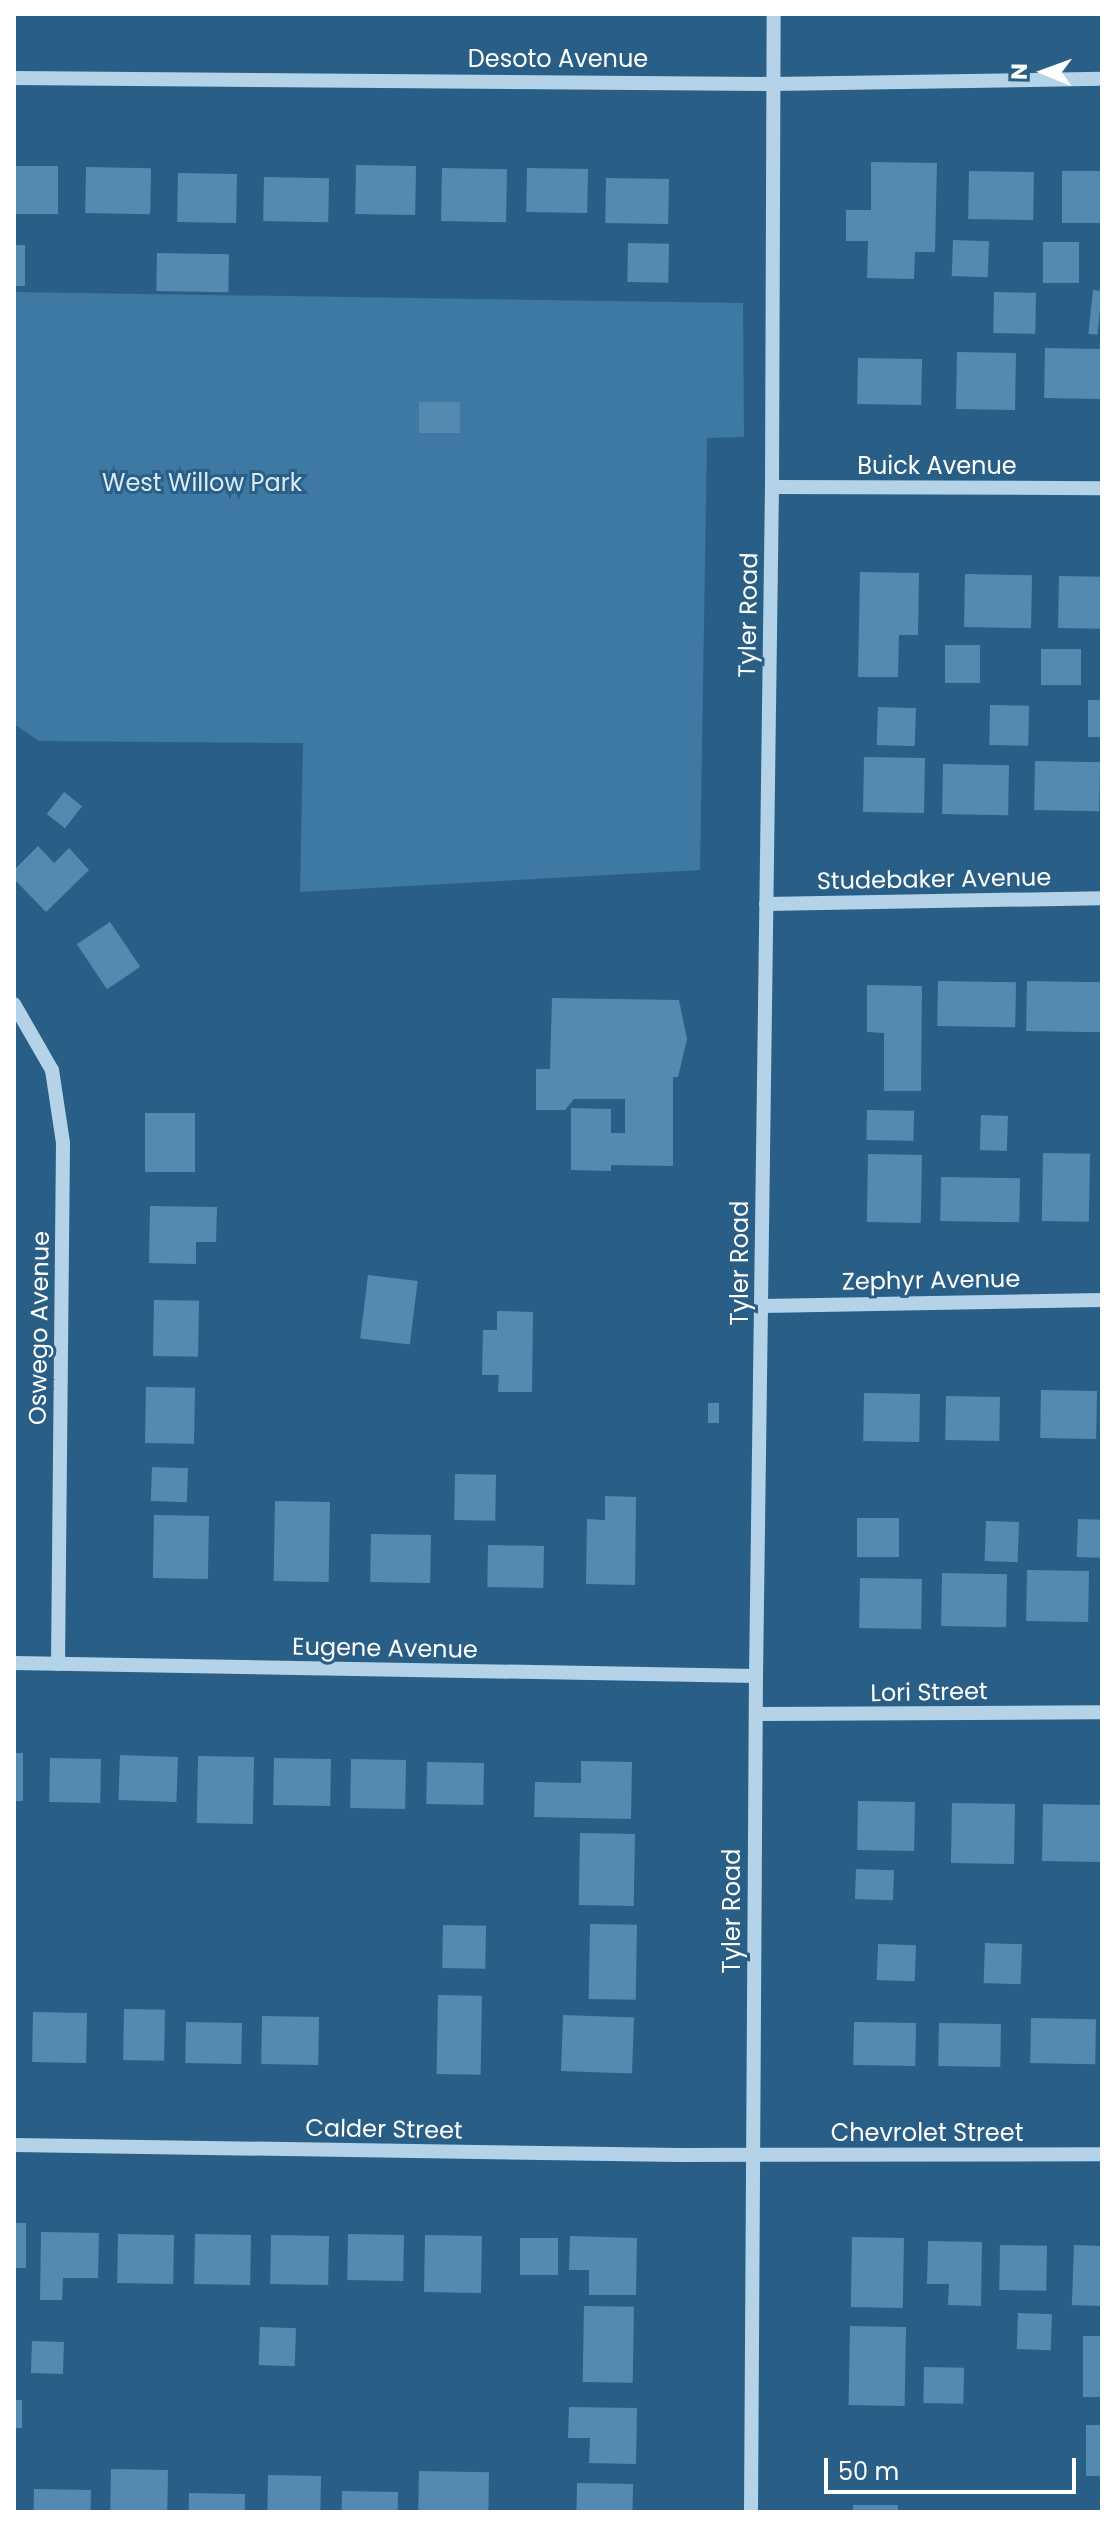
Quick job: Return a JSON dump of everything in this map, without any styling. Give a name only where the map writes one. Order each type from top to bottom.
[{"type":"street","name":"Tyler Road","points":[[751,2512],[756,1676],[772,487],[774,14]]},
{"type":"street","name":"Desoto Avenue","points":[[14,78],[773,84],[1102,79]]},
{"type":"street","name":"Buick Avenue","points":[[772,487],[1102,488]]},
{"type":"street","name":"Studebaker Avenue","points":[[766,904],[1102,898]]},
{"type":"street","name":"Oswego Avenue","points":[[14,1004],[52,1070],[63,1143],[58,1664]]},
{"type":"street","name":"Zephyr Avenue","points":[[762,1306],[1102,1300]]},
{"type":"street","name":"Eugene Avenue","points":[[14,1663],[756,1676]]},
{"type":"street","name":"Lori Street","points":[[756,1714],[1102,1712]]},
{"type":"street","name":"Calder Street","points":[[14,2145],[752,2156]]},
{"type":"street","name":"Chevrolet Street","points":[[752,2156],[1102,2154]]},
{"type":"green space","name":"West Willow Park","points":[[14,292],[743,303],[744,437],[707,438],[700,870],[300,892],[303,743],[39,741],[14,724]]},
{"type":"building","points":[[871,162],[937,163],[935,252],[915,252],[914,279],[867,278],[868,241],[846,241],[846,210],[871,210]]},
{"type":"building","points":[[356,165],[416,166],[415,215],[355,214]]},
{"type":"building","points":[[14,166],[58,166],[58,214],[14,214]]},
{"type":"building","points":[[86,167],[151,168],[150,214],[85,213]]},
{"type":"building","points":[[442,168],[507,169],[506,222],[441,221]]},
{"type":"building","points":[[527,168],[588,169],[587,213],[526,212]]},
{"type":"building","points":[[969,171],[1034,172],[1033,220],[968,219]]},
{"type":"building","points":[[1062,171],[1102,171],[1102,223],[1062,223]]},
{"type":"building","points":[[178,173],[237,174],[236,223],[177,222]]},
{"type":"building","points":[[264,177],[329,178],[328,222],[263,221]]},
{"type":"building","points":[[606,178],[669,179],[668,224],[605,223]]},
{"type":"building","points":[[953,240],[989,241],[988,277],[952,276]]},
{"type":"building","points":[[1043,242],[1079,242],[1079,283],[1043,283]]},
{"type":"building","points":[[628,243],[669,244],[668,283],[627,282]]},
{"type":"building","points":[[14,245],[25,245],[25,286],[14,286]]},
{"type":"building","points":[[157,253],[229,254],[228,292],[156,291]]},
{"type":"building","points":[[1093,290],[1102,291],[1097,335],[1088,334]]},
{"type":"building","points":[[994,292],[1036,293],[1035,334],[993,333]]},
{"type":"building","points":[[1045,348],[1102,349],[1101,399],[1044,398]]},
{"type":"building","points":[[957,352],[1016,353],[1015,410],[956,409]]},
{"type":"building","points":[[858,358],[922,359],[921,405],[857,404]]},
{"type":"building","points":[[419,402],[460,402],[460,433],[419,433]]},
{"type":"building","points":[[860,572],[919,573],[918,635],[899,635],[898,677],[858,677]]},
{"type":"building","points":[[965,574],[1032,575],[1031,628],[964,627]]},
{"type":"building","points":[[1059,576],[1102,577],[1101,629],[1058,628]]},
{"type":"building","points":[[945,645],[980,645],[980,683],[945,683]]},
{"type":"building","points":[[1041,649],[1081,649],[1081,685],[1041,685]]},
{"type":"building","points":[[1088,700],[1102,700],[1102,737],[1088,737]]},
{"type":"building","points":[[990,705],[1029,706],[1028,746],[989,745]]},
{"type":"building","points":[[878,707],[916,708],[915,746],[877,745]]},
{"type":"building","points":[[864,757],[925,758],[924,813],[863,812]]},
{"type":"building","points":[[1035,761],[1100,762],[1099,811],[1034,810]]},
{"type":"building","points":[[943,764],[1009,765],[1008,815],[942,814]]},
{"type":"building","points":[[64,792],[82,806],[65,828],[47,814]]},
{"type":"building","points":[[38,846],[54,863],[69,848],[89,870],[46,912],[14,879],[14,870]]},
{"type":"building","points":[[110,922],[140,967],[107,989],[77,944]]},
{"type":"building","points":[[938,981],[1016,982],[1015,1027],[937,1026]]},
{"type":"building","points":[[1027,981],[1102,982],[1101,1032],[1026,1031]]},
{"type":"building","points":[[867,985],[922,986],[921,1091],[884,1091],[884,1033],[867,1032]]},
{"type":"building","points":[[552,998],[679,1000],[687,1039],[678,1077],[673,1077],[673,1166],[611,1165],[611,1171],[571,1170],[571,1108],[611,1109],[611,1133],[625,1133],[625,1099],[574,1099],[565,1110],[536,1110],[536,1069],[550,1069]]},
{"type":"building","points":[[867,1110],[914,1111],[913,1141],[866,1140]]},
{"type":"building","points":[[145,1113],[195,1113],[195,1172],[145,1172]]},
{"type":"building","points":[[981,1115],[1008,1116],[1007,1151],[980,1150]]},
{"type":"building","points":[[1043,1153],[1090,1154],[1089,1222],[1042,1221]]},
{"type":"building","points":[[868,1154],[922,1155],[921,1223],[867,1222]]},
{"type":"building","points":[[941,1177],[1020,1178],[1019,1222],[940,1221]]},
{"type":"building","points":[[150,1206],[217,1207],[216,1242],[196,1242],[196,1264],[149,1263]]},
{"type":"building","points":[[368,1275],[418,1281],[410,1345],[360,1339]]},
{"type":"building","points":[[154,1300],[199,1301],[198,1357],[153,1356]]},
{"type":"building","points":[[497,1311],[533,1312],[532,1392],[498,1392],[499,1375],[482,1375],[483,1330],[497,1330]]},
{"type":"building","points":[[146,1387],[195,1388],[194,1444],[145,1443]]},
{"type":"building","points":[[1041,1390],[1097,1391],[1096,1439],[1040,1438]]},
{"type":"building","points":[[864,1393],[920,1394],[919,1442],[863,1441]]},
{"type":"building","points":[[946,1396],[1000,1397],[999,1441],[945,1440]]},
{"type":"building","points":[[708,1403],[719,1403],[719,1423],[708,1423]]},
{"type":"building","points":[[152,1467],[188,1468],[187,1502],[151,1501]]},
{"type":"building","points":[[455,1474],[496,1475],[495,1521],[454,1520]]},
{"type":"building","points":[[605,1496],[636,1497],[635,1585],[586,1584],[587,1519],[605,1520]]},
{"type":"building","points":[[275,1501],[330,1502],[329,1582],[274,1581]]},
{"type":"building","points":[[154,1515],[209,1516],[208,1579],[153,1578]]},
{"type":"building","points":[[857,1518],[899,1518],[899,1557],[857,1557]]},
{"type":"building","points":[[1078,1519],[1102,1520],[1101,1558],[1077,1557]]},
{"type":"building","points":[[986,1521],[1019,1522],[1018,1562],[985,1561]]},
{"type":"building","points":[[371,1534],[431,1535],[430,1583],[370,1582]]},
{"type":"building","points":[[488,1545],[544,1546],[543,1588],[487,1587]]},
{"type":"building","points":[[1027,1570],[1089,1571],[1088,1622],[1026,1621]]},
{"type":"building","points":[[942,1573],[1007,1574],[1006,1627],[941,1626]]},
{"type":"building","points":[[860,1578],[922,1579],[921,1629],[859,1628]]},
{"type":"building","points":[[14,1753],[23,1753],[23,1801],[14,1801]]},
{"type":"building","points":[[120,1755],[178,1757],[176,1802],[118,1800]]},
{"type":"building","points":[[198,1756],[254,1757],[253,1824],[197,1823]]},
{"type":"building","points":[[50,1758],[101,1759],[100,1803],[49,1802]]},
{"type":"building","points":[[274,1758],[331,1759],[330,1806],[273,1805]]},
{"type":"building","points":[[351,1759],[406,1760],[405,1809],[350,1808]]},
{"type":"building","points":[[581,1761],[632,1762],[631,1819],[534,1817],[535,1782],[581,1783]]},
{"type":"building","points":[[427,1762],[484,1763],[483,1805],[426,1804]]},
{"type":"building","points":[[858,1801],[915,1802],[914,1851],[857,1850]]},
{"type":"building","points":[[952,1803],[1015,1804],[1014,1864],[951,1863]]},
{"type":"building","points":[[1043,1804],[1102,1805],[1101,1862],[1042,1861]]},
{"type":"building","points":[[580,1833],[635,1834],[634,1906],[579,1905]]},
{"type":"building","points":[[856,1869],[894,1870],[893,1900],[855,1899]]},
{"type":"building","points":[[590,1924],[637,1925],[636,2000],[589,1999]]},
{"type":"building","points":[[443,1925],[486,1926],[485,1969],[442,1968]]},
{"type":"building","points":[[985,1943],[1022,1944],[1021,1984],[984,1983]]},
{"type":"building","points":[[878,1944],[916,1945],[915,1981],[877,1980]]},
{"type":"building","points":[[438,1995],[482,1996],[481,2075],[437,2074]]},
{"type":"building","points":[[124,2009],[165,2010],[164,2061],[123,2060]]},
{"type":"building","points":[[33,2012],[87,2013],[86,2063],[32,2062]]},
{"type":"building","points":[[563,2015],[634,2017],[632,2073],[561,2071]]},
{"type":"building","points":[[262,2016],[319,2017],[318,2065],[261,2064]]},
{"type":"building","points":[[1031,2018],[1096,2019],[1095,2064],[1030,2063]]},
{"type":"building","points":[[186,2022],[242,2023],[241,2064],[185,2063]]},
{"type":"building","points":[[854,2022],[916,2023],[915,2066],[853,2065]]},
{"type":"building","points":[[939,2023],[1001,2024],[1000,2067],[938,2066]]},
{"type":"building","points":[[14,2223],[26,2223],[26,2268],[14,2268]]},
{"type":"building","points":[[41,2232],[99,2233],[98,2278],[63,2278],[62,2300],[40,2300]]},
{"type":"building","points":[[118,2234],[174,2235],[173,2284],[117,2283]]},
{"type":"building","points":[[195,2234],[251,2235],[250,2285],[194,2284]]},
{"type":"building","points":[[348,2234],[404,2235],[403,2281],[347,2280]]},
{"type":"building","points":[[271,2235],[329,2236],[328,2285],[270,2284]]},
{"type":"building","points":[[425,2235],[482,2236],[481,2293],[424,2292]]},
{"type":"building","points":[[570,2236],[637,2238],[636,2295],[589,2295],[589,2270],[569,2270]]},
{"type":"building","points":[[852,2237],[904,2238],[903,2308],[851,2307]]},
{"type":"building","points":[[520,2238],[558,2238],[558,2275],[520,2275]]},
{"type":"building","points":[[928,2241],[982,2242],[981,2306],[948,2305],[949,2284],[927,2284]]},
{"type":"building","points":[[1000,2245],[1047,2246],[1046,2291],[999,2290]]},
{"type":"building","points":[[1074,2245],[1102,2246],[1100,2306],[1072,2305]]},
{"type":"building","points":[[584,2306],[634,2307],[633,2383],[583,2382]]},
{"type":"building","points":[[1018,2313],[1052,2314],[1051,2350],[1017,2349]]},
{"type":"building","points":[[850,2326],[906,2327],[905,2406],[849,2405]]},
{"type":"building","points":[[260,2327],[296,2328],[295,2366],[259,2365]]},
{"type":"building","points":[[1083,2336],[1102,2336],[1102,2397],[1083,2397]]},
{"type":"building","points":[[32,2341],[64,2342],[63,2374],[31,2373]]},
{"type":"building","points":[[924,2367],[964,2368],[963,2404],[923,2403]]},
{"type":"building","points":[[14,2400],[22,2400],[22,2428],[14,2428]]},
{"type":"building","points":[[569,2407],[637,2408],[636,2464],[589,2463],[590,2438],[568,2438]]},
{"type":"building","points":[[1086,2425],[1102,2425],[1102,2476],[1086,2476]]},
{"type":"building","points":[[111,2469],[168,2470],[167,2512],[110,2512]]},
{"type":"building","points":[[419,2471],[489,2472],[488,2512],[418,2512]]},
{"type":"building","points":[[268,2475],[321,2476],[320,2512],[267,2512]]},
{"type":"building","points":[[577,2483],[633,2484],[633,2512],[576,2512]]},
{"type":"building","points":[[34,2489],[91,2490],[91,2512],[34,2512]]},
{"type":"building","points":[[342,2491],[398,2492],[398,2512],[342,2512]]},
{"type":"building","points":[[189,2493],[245,2494],[245,2512],[189,2512]]},
{"type":"building","points":[[853,2505],[898,2505],[898,2512],[853,2512]]}]
